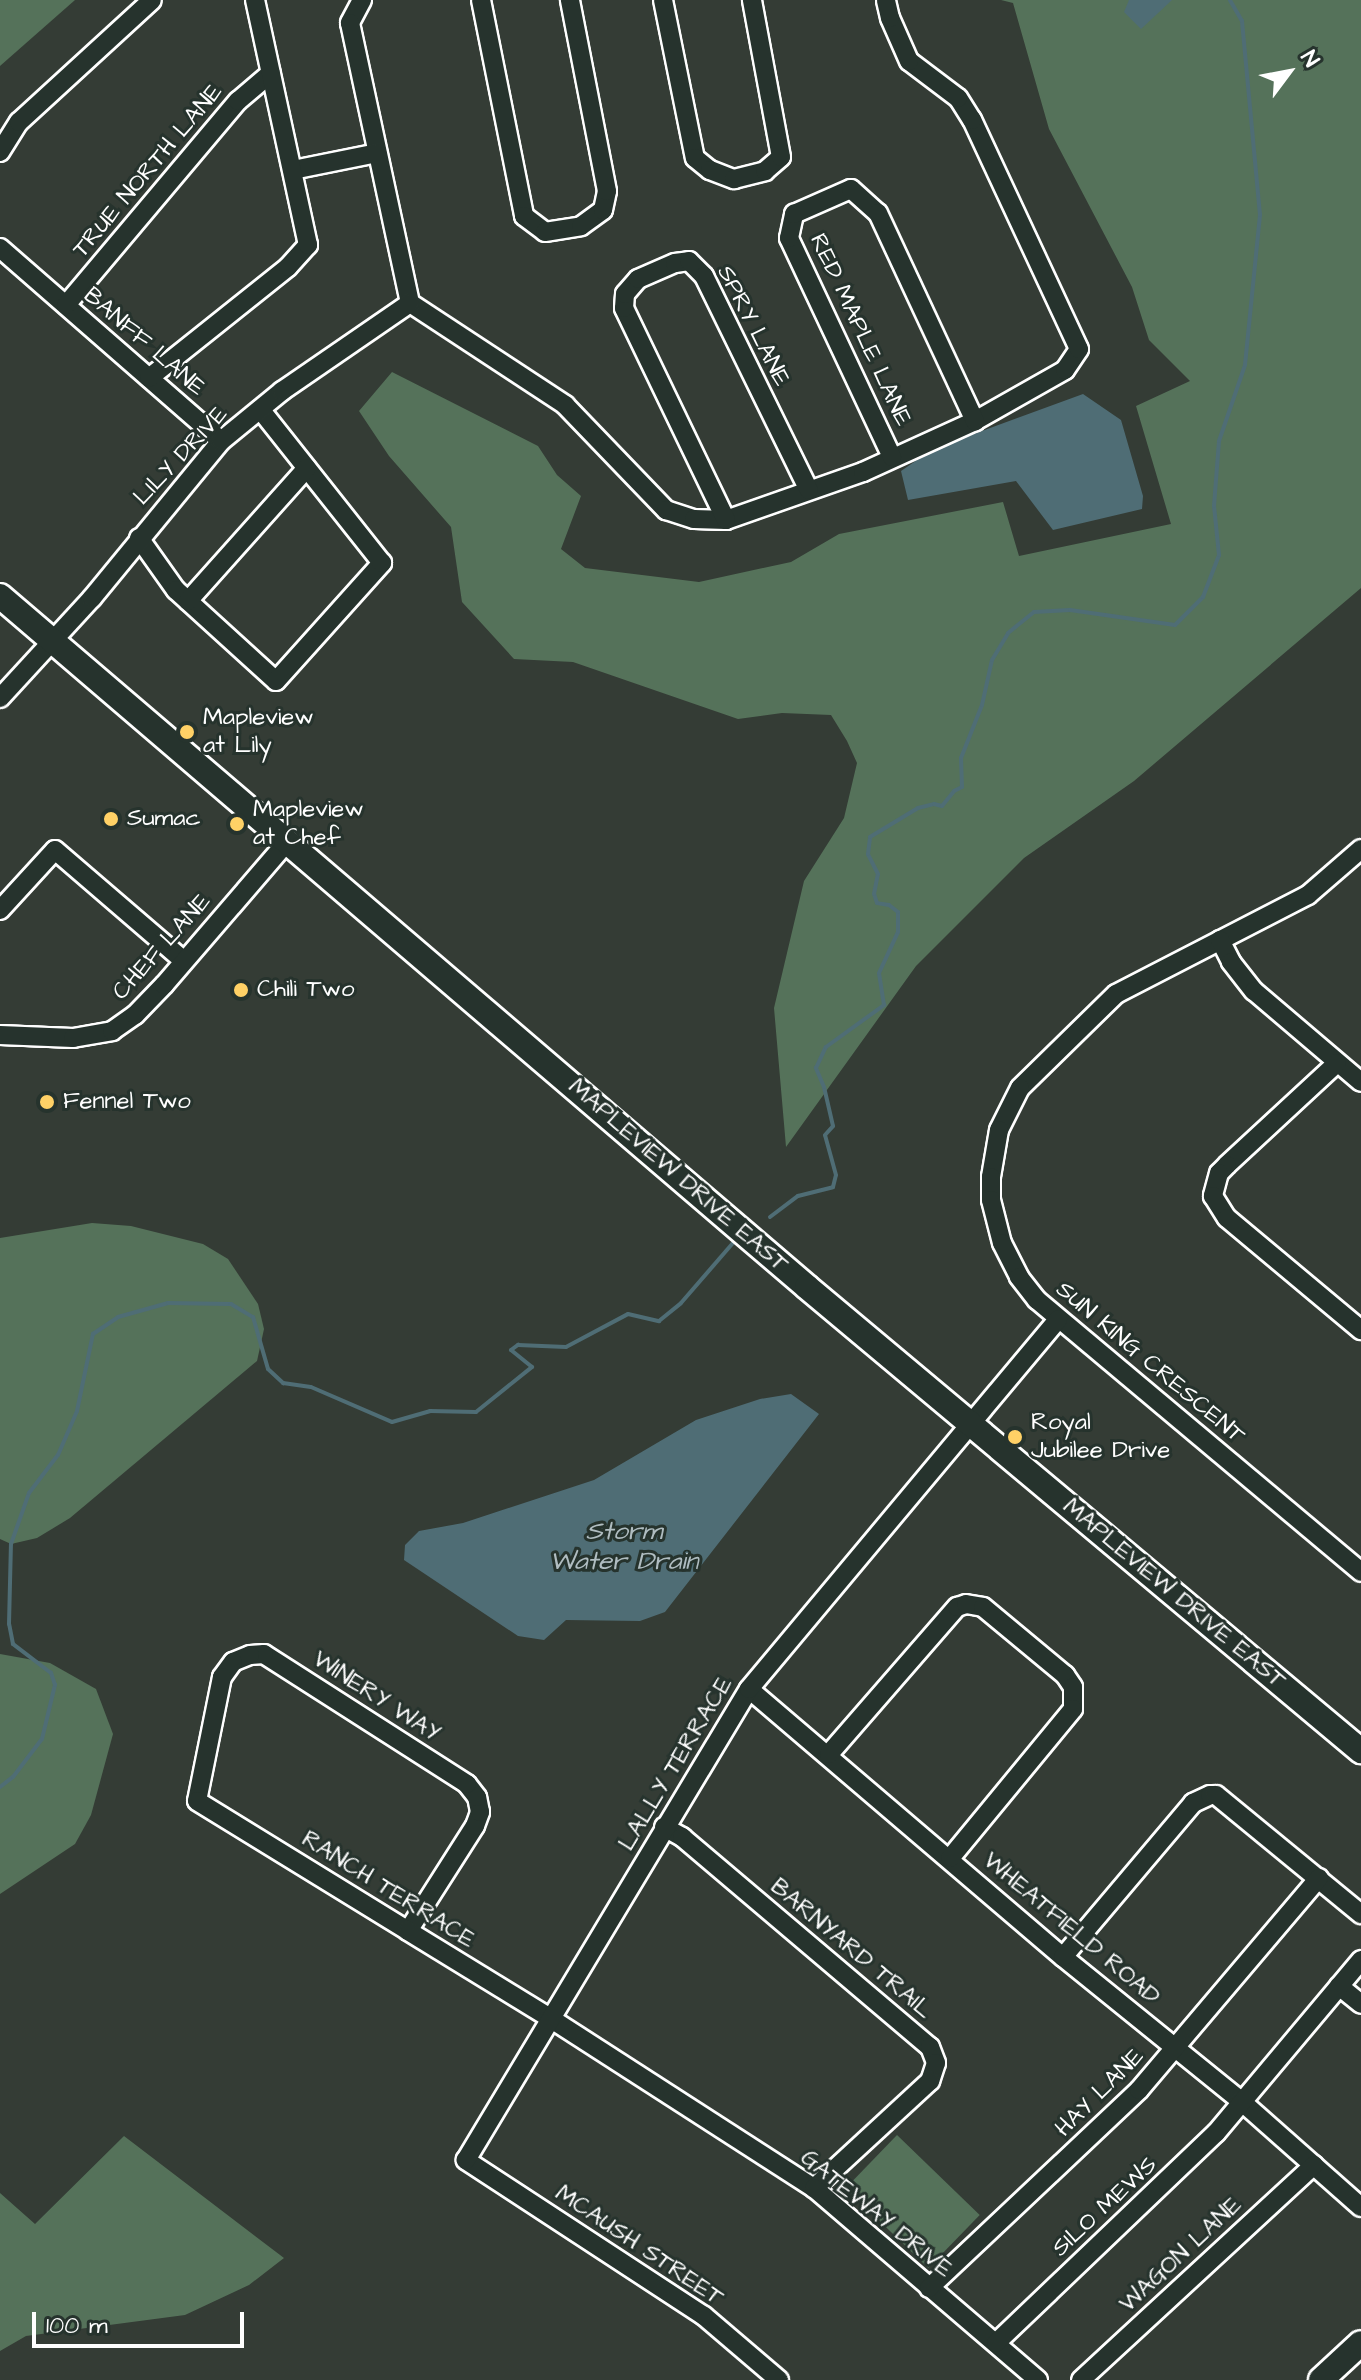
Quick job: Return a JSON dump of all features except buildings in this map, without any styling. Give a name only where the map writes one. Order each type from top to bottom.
[{"type":"main road","name":"MAPLEVIEW DRIVE EAST","points":[[0,596],[286,843],[1361,1751]]},
{"type":"main road","points":[[1321,2380],[1361,2343]]},
{"type":"street","points":[[0,152],[19,122],[152,0]]},
{"type":"street","points":[[149,378],[304,252],[308,237],[255,0]]},
{"type":"street","points":[[362,0],[350,23],[410,303],[565,405],[666,510],[694,519],[726,520],[863,472],[975,421],[1065,370],[1079,349],[972,120],[958,98],[909,61],[890,18],[886,0]]},
{"type":"street","points":[[481,0],[524,216],[545,232],[581,226],[603,210],[607,191],[570,0]]},
{"type":"street","points":[[663,0],[695,158],[710,170],[734,179],[765,171],[781,157],[752,0]]},
{"type":"street","name":"TRUE NORTH LANE","points":[[66,305],[238,101],[271,73]]},
{"type":"street","points":[[293,170],[377,153]]},
{"type":"street","name":"RED MAPLE LANE","points":[[892,457],[789,238],[794,214],[851,189],[878,213],[975,421]]},
{"type":"street","name":"BANFF LANE","points":[[0,248],[221,441]]},
{"type":"street","name":"SPRY LANE","points":[[726,520],[624,308],[625,294],[638,279],[675,263],[689,261],[704,276],[809,490]]},
{"type":"street","name":"LILY DRIVE","points":[[0,698],[92,598],[221,441],[260,409],[410,303]]},
{"type":"street","points":[[139,538],[176,590],[276,681],[382,563],[260,409]]},
{"type":"street","points":[[188,601],[307,468]]},
{"type":"street","name":"CHEF LANE","points":[[0,1035],[73,1038],[112,1031],[135,1015],[286,843]]},
{"type":"street","name":"SUN KING CRESCENT","points":[[1361,849],[1308,895],[1116,994],[1037,1067],[1009,1107],[999,1130],[991,1177],[996,1225],[1019,1277],[1058,1319],[1361,1572]]},
{"type":"street","points":[[0,910],[55,850],[184,961]]},
{"type":"street","points":[[1220,940],[1231,962],[1254,991],[1361,1082]]},
{"type":"street","points":[[1337,1063],[1219,1173],[1213,1196],[1227,1218],[1361,1330]]},
{"type":"street","points":[[970,1422],[1058,1319]]},
{"type":"street","name":"LALLY TERRACE","points":[[466,2160],[553,2020],[664,1827],[749,1689],[970,1422]]},
{"type":"street","points":[[829,1754],[957,1607],[966,1604],[983,1607],[1065,1675],[1073,1687],[1073,1709],[950,1858]]},
{"type":"street","name":"WINERY WAY","points":[[197,1801],[222,1677],[233,1662],[250,1655],[264,1654],[467,1784],[477,1797],[480,1812],[475,1826],[408,1931]]},
{"type":"street","name":"WHEATFIELD ROAD","points":[[749,1689],[829,1754],[1063,1957],[1241,2101],[1361,2207]]},
{"type":"street","points":[[1063,1957],[1193,1803],[1205,1796],[1216,1795],[1361,1914]]},
{"type":"street","name":"RANCH TERRACE","points":[[197,1801],[553,2020]]},
{"type":"street","name":"BARNYARD TRAIL","points":[[664,1827],[682,1837],[930,2047],[936,2063],[930,2081],[814,2188]]},
{"type":"street","name":"HAY LANE","points":[[929,2288],[1109,2121],[1177,2048],[1319,1878]]},
{"type":"street","name":"SILO MEWS","points":[[996,2343],[1190,2160],[1361,1960]]},
{"type":"street","points":[[1339,1986],[1361,2004]]},
{"type":"street","name":"GATEWAY DRIVE","points":[[553,2020],[814,2188],[1038,2380]]},
{"type":"street","name":"MCAUSH STREET","points":[[466,2160],[704,2316],[779,2380]]},
{"type":"street","name":"WAGON LANE","points":[[1081,2380],[1314,2165]]},
{"type":"green space","points":[[0,0],[75,0],[0,66]]},
{"type":"green space","points":[[1001,0],[1361,0],[1361,588],[1134,781],[1024,858],[916,966],[786,1147],[774,1008],[804,881],[844,818],[857,763],[847,741],[831,715],[782,713],[738,719],[573,662],[514,659],[462,602],[451,527],[389,456],[359,411],[392,372],[538,446],[557,475],[581,496],[561,549],[585,568],[699,582],[791,562],[839,534],[1003,502],[1019,556],[1171,524],[1136,406],[1190,381],[1149,340],[1132,287],[1049,129],[1013,3]]},
{"type":"green space","points":[[92,1223],[131,1226],[203,1244],[228,1259],[258,1304],[264,1329],[257,1361],[70,1518],[37,1538],[11,1544],[0,1539],[0,1238]]},
{"type":"green space","points":[[0,1654],[50,1663],[96,1689],[113,1734],[91,1815],[75,1844],[0,1894]]},
{"type":"green space","points":[[897,2135],[980,2215],[928,2268],[846,2188]]},
{"type":"green space","points":[[124,2136],[284,2258],[249,2285],[185,2315],[26,2336],[0,2351],[0,2193],[35,2224]]},
{"type":"water","points":[[1129,0],[1172,0],[1141,29],[1124,12]]},
{"type":"water","points":[[1083,394],[1121,420],[1143,496],[1142,509],[1053,530],[1016,481],[908,500],[901,471],[933,449]]},
{"type":"water","name":"Storm Water Drain","points":[[791,1394],[819,1414],[665,1612],[640,1621],[566,1620],[544,1640],[518,1636],[404,1560],[405,1545],[419,1531],[463,1523],[594,1480],[696,1420],[760,1399]]},
{"type":"waterway","points":[[770,1217],[798,1196],[833,1187],[836,1175],[825,1135],[833,1126],[816,1068],[826,1047],[884,1005],[879,973],[898,932],[898,912],[889,905],[877,903],[874,894],[878,874],[868,854],[870,837],[918,808],[934,804],[942,806],[954,791],[962,787],[961,758],[982,705],[992,660],[1008,633],[1034,612],[1070,610],[1175,625],[1203,597],[1219,555],[1214,506],[1219,441],[1245,365],[1260,215],[1242,21],[1230,0]]},
{"type":"waterway","points":[[0,1787],[13,1777],[42,1739],[55,1685],[51,1673],[13,1644],[9,1624],[11,1544],[29,1493],[58,1455],[77,1411],[93,1334],[118,1317],[168,1303],[231,1304],[253,1317],[268,1369],[283,1383],[311,1387],[392,1422],[430,1411],[476,1412],[532,1367],[511,1350],[518,1345],[566,1347],[628,1314],[659,1321],[681,1303],[733,1243]]},
{"type":"place","name":"Mapleview at Lily","points":[[187,732]]},
{"type":"place","name":"Sumac","points":[[111,819]]},
{"type":"place","name":"Mapleview at Chef","points":[[237,824]]},
{"type":"place","name":"Chili Two","points":[[241,990]]},
{"type":"place","name":"Fennel Two","points":[[47,1102]]},
{"type":"place","name":"Royal Jubilee Drive","points":[[1015,1437]]}]
